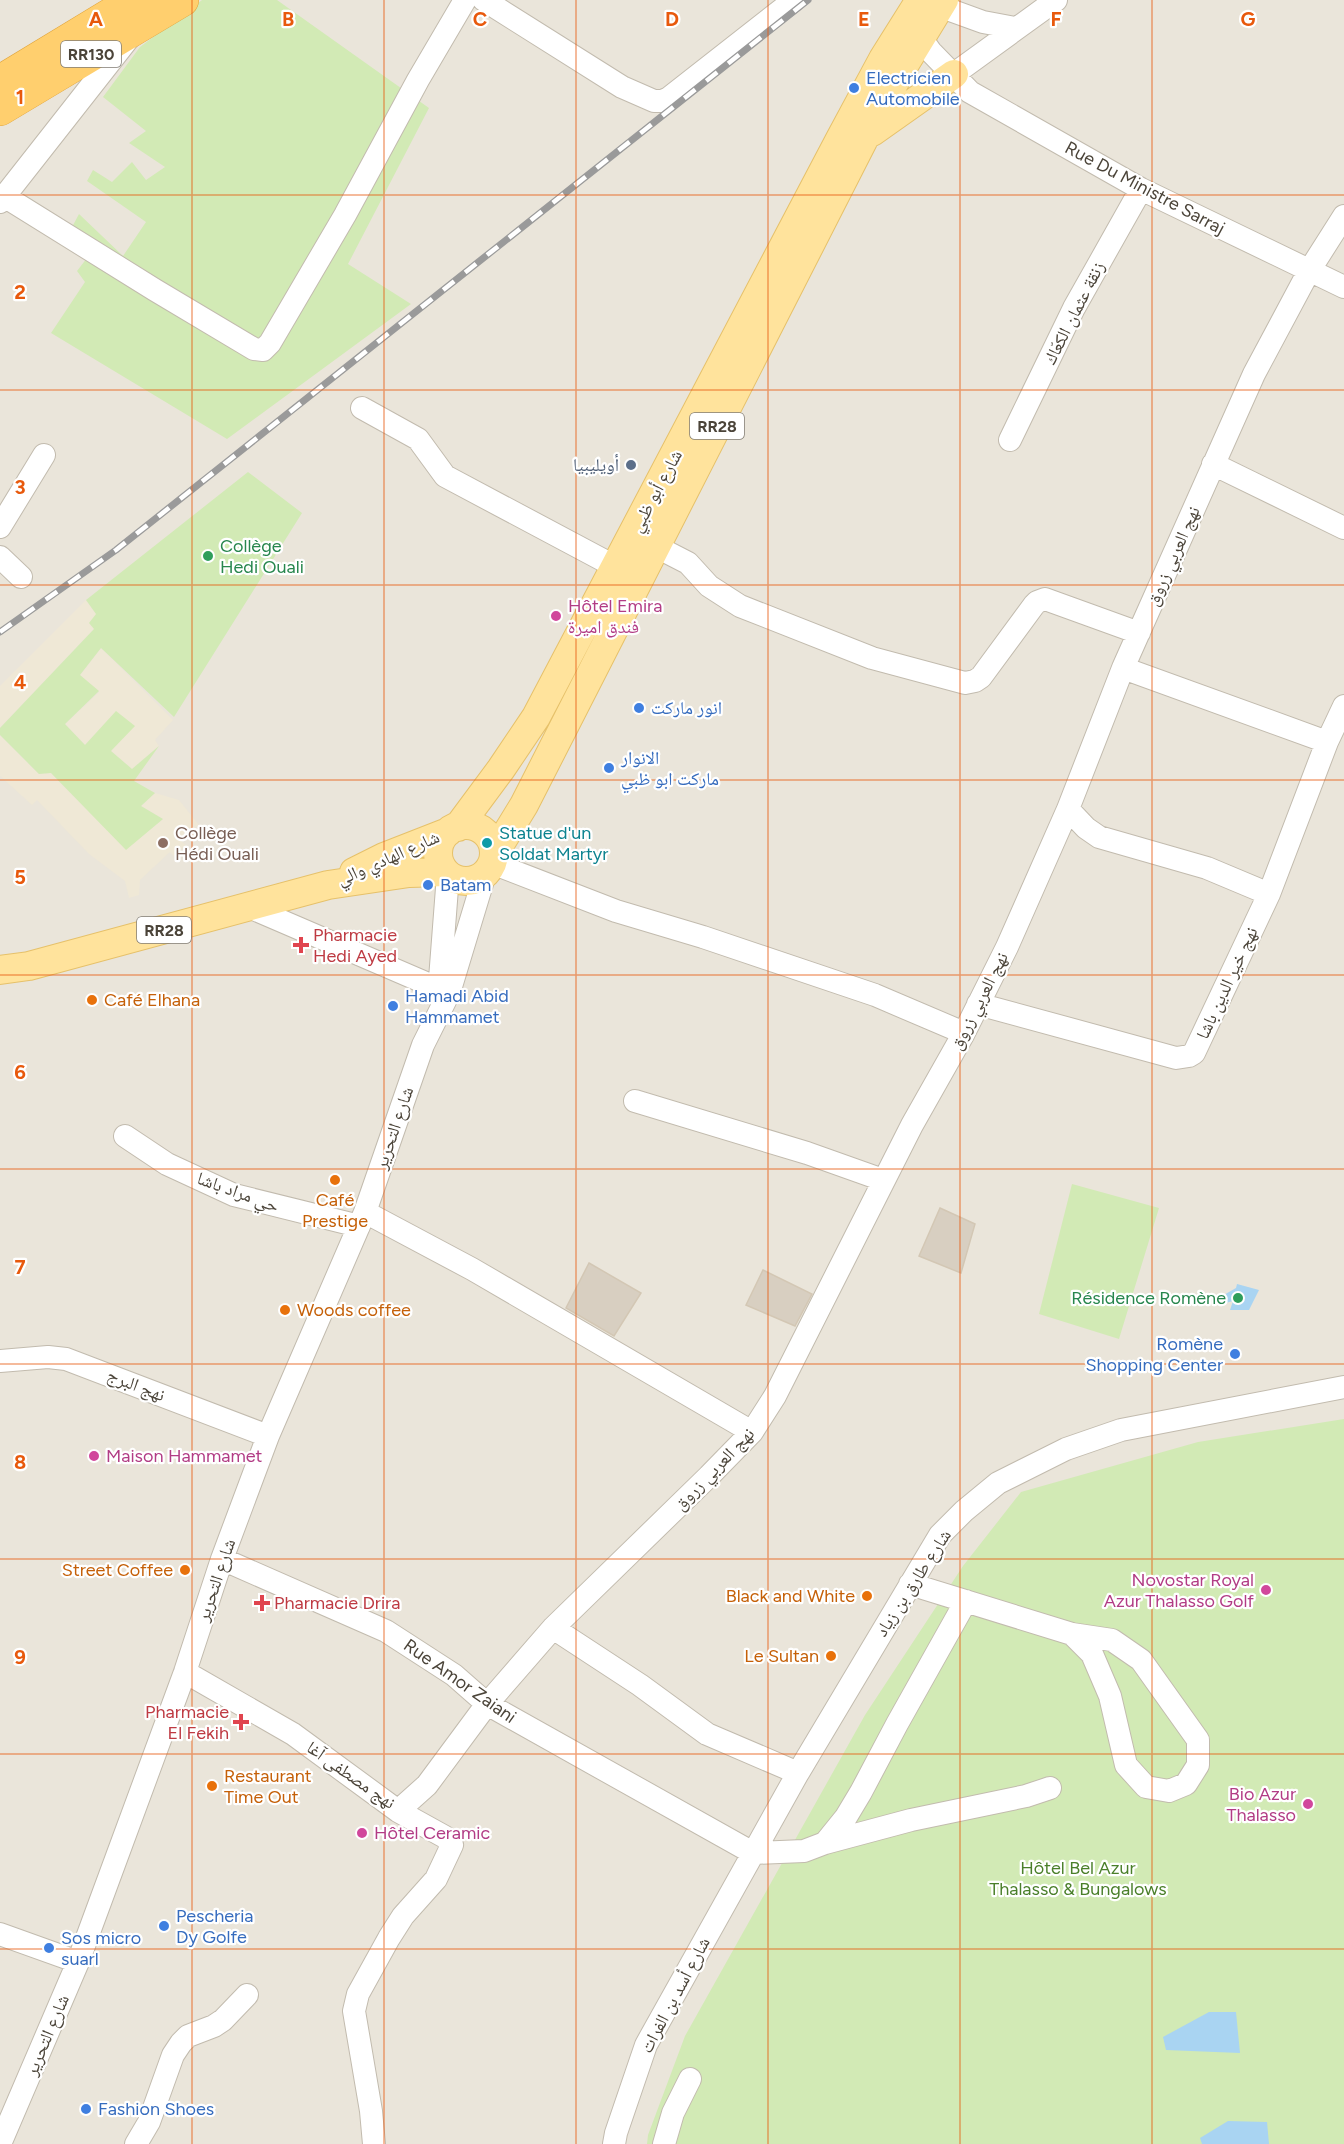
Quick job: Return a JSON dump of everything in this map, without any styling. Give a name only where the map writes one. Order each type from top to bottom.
[{"type":"highway","name":"RR130","points":[[0,82],[133,7],[182,0]]},
{"type":"highway","name":"RR130","points":[[0,109],[133,7]]},
{"type":"main road","name":"شارع أبو ظبي","points":[[453,829],[501,769],[536,717],[616,567],[682,467],[865,137],[926,10]]},
{"type":"main road","name":"شارع أبو ظبي","points":[[490,864],[524,806],[655,546],[682,467],[840,140],[883,59],[926,10]]},
{"type":"main road","points":[[865,137],[954,74]]},
{"type":"main road","points":[[453,829],[468,825],[478,828],[487,835],[492,844],[490,864]]},
{"type":"main road","name":"RR28","points":[[453,829],[441,840],[438,851],[439,862],[447,873],[457,880],[467,881],[476,879],[490,864]]},
{"type":"main road","name":"شارع الهادي والي","points":[[328,885],[384,857],[453,829]]},
{"type":"main road","name":"شارع الهادي والي","points":[[0,970],[29,966],[328,885],[409,873],[447,873]]},
{"type":"street","points":[[133,7],[2,199],[254,349],[262,350],[270,343],[345,215],[418,80],[465,0]]},
{"type":"street","points":[[484,0],[622,87],[654,101],[669,98],[794,0]]},
{"type":"street","points":[[954,74],[1056,0]]},
{"type":"street","points":[[926,10],[1015,28]]},
{"type":"street","name":"Rue Du Ministre Sarraj","points":[[926,10],[935,56],[970,92],[1141,189],[1344,288]]},
{"type":"street","name":"زنقة عثمان الكعّاك","points":[[1010,440],[1074,308],[1141,189]]},
{"type":"street","name":"نهج العربي زروق","points":[[487,1704],[554,1628],[752,1432],[785,1375],[883,1180],[964,1033],[1007,947],[1068,809],[1123,668],[1254,374],[1309,271],[1344,216]]},
{"type":"street","points":[[362,408],[418,439],[445,476],[616,567]]},
{"type":"street","points":[[0,527],[44,455]]},
{"type":"street","points":[[1214,464],[1344,528]]},
{"type":"street","points":[[655,546],[688,563],[709,586],[740,606],[872,658],[965,683],[981,677],[1034,605],[1041,600],[1045,599],[1139,633]]},
{"type":"street","points":[[0,557],[21,578]]},
{"type":"street","points":[[1123,668],[1327,742]]},
{"type":"street","name":"نهج خير الدين باشا","points":[[978,1004],[1176,1058],[1189,1056],[1197,1050],[1269,894],[1327,742],[1344,706]]},
{"type":"street","points":[[1068,809],[1086,828],[1099,837],[1207,868],[1269,894]]},
{"type":"street","points":[[490,864],[616,910],[704,937],[874,995],[964,1033]]},
{"type":"street","name":"شارع التحرير","points":[[0,2144],[78,1962],[185,1672],[222,1559],[268,1436],[362,1219],[409,1081],[435,1017],[490,864]]},
{"type":"street","name":"شارع التحرير","points":[[444,991],[447,873]]},
{"type":"street","points":[[249,907],[444,991]]},
{"type":"street","points":[[635,1101],[807,1153],[883,1180]]},
{"type":"street","name":"حي مراد باشا","points":[[125,1136],[167,1164],[234,1195],[362,1219],[472,1269],[752,1432]]},
{"type":"street","name":"نهج البرج","points":[[0,1361],[48,1357],[66,1359],[268,1436]]},
{"type":"street","name":"شارع طارق بن زياد","points":[[753,1853],[940,1535],[964,1511],[998,1483],[1066,1449],[1121,1430],[1344,1387]]},
{"type":"street","name":"Rue Amor Zaiani","points":[[222,1559],[386,1631],[454,1675],[487,1704],[753,1853]]},
{"type":"street","points":[[910,1584],[1072,1634],[1112,1640],[1141,1660],[1184,1717],[1198,1740],[1198,1766],[1186,1784],[1169,1791],[1146,1788],[1126,1765],[1110,1696],[1092,1654],[1072,1634]]},
{"type":"street","points":[[825,1843],[846,1817],[861,1792],[966,1601]]},
{"type":"street","points":[[554,1628],[630,1678],[707,1734],[798,1773]]},
{"type":"street","name":"نهج مصطفى آغا","points":[[185,1672],[293,1734],[398,1811],[427,1785],[487,1704]]},
{"type":"street","points":[[753,1853],[804,1851],[825,1843],[912,1820],[1026,1796],[1050,1788]]},
{"type":"street","points":[[374,2144],[371,2111],[354,2011],[358,1994],[389,1938],[404,1916],[436,1879],[452,1845],[445,1837],[398,1811]]},
{"type":"street","name":"شارع أسد بن الفرات","points":[[614,2144],[646,2045],[753,1853]]},
{"type":"street","points":[[0,1934],[78,1962]]},
{"type":"street","points":[[136,2144],[149,2122],[173,2055],[181,2043],[188,2036],[223,2020],[247,1995]]},
{"type":"street","points":[[664,2144],[673,2113],[690,2079]]},
{"type":"shaded area","points":[[0,0],[1344,0],[1344,2144],[0,2144]]},
{"type":"shaded area","points":[[86,600],[96,614],[94,629],[0,728],[0,686]]},
{"type":"shaded area","points":[[101,648],[173,720],[155,740],[159,746],[132,769],[111,751],[117,711],[85,745],[65,724],[99,692],[80,675]]},
{"type":"shaded area","points":[[0,735],[39,774],[51,773],[126,849],[163,819],[141,806],[155,793],[179,800],[199,825],[180,840],[186,845],[174,856],[170,852],[140,880],[139,895],[129,898],[125,881],[89,854],[37,800],[32,805],[0,776]]},
{"type":"green space","points":[[202,0],[277,0],[429,108],[348,264],[411,304],[227,439],[51,333],[85,282],[77,271],[87,258],[63,244],[79,214],[123,256],[146,222],[87,181],[93,170],[112,182],[132,162],[146,180],[165,167],[129,143],[146,131],[103,97],[140,47]]},
{"type":"green space","name":"Collège Hedi Ouali","points":[[248,472],[302,513],[174,717],[101,648],[80,675],[99,691],[65,724],[85,745],[116,711],[135,726],[111,751],[132,769],[159,746],[134,781],[155,793],[141,806],[163,819],[126,850],[51,773],[39,774],[0,735],[0,728],[94,629],[89,623],[96,614],[86,600]]},
{"type":"green space","points":[[1072,1184],[1159,1208],[1119,1339],[1039,1314]]},
{"type":"green space","name":"Hôtel Bel Azur Thalasso & Bungalows","points":[[1344,1419],[1344,2144],[647,2144],[648,2135],[685,2036],[865,1715],[963,1566],[1021,1492],[1198,1442]]},
{"type":"water","name":"Résidence Romène","points":[[1237,1284],[1259,1290],[1249,1310],[1230,1310],[1233,1301],[1222,1304],[1222,1296],[1236,1288]]},
{"type":"water","points":[[1209,2012],[1236,2012],[1240,2053],[1166,2050],[1163,2037]]},
{"type":"water","points":[[1228,2121],[1267,2122],[1269,2144],[1202,2144],[1200,2138]]},
{"type":"building","points":[[940,1208],[975,1224],[961,1273],[919,1256]]},
{"type":"building","points":[[589,1263],[641,1293],[614,1336],[566,1308]]},
{"type":"building","points":[[763,1270],[812,1294],[795,1326],[746,1305]]},
{"type":"railway","points":[[0,632],[116,550],[808,0]]},
{"type":"place","name":"Electricien Automobile","points":[[854,88]]},
{"type":"place","name":"أويليبيا","points":[[631,465]]},
{"type":"place","name":"Collège Hedi Ouali","points":[[208,556]]},
{"type":"place","name":"Hôtel Emira فندق اميرة","points":[[556,616]]},
{"type":"place","name":"انور ماركت","points":[[639,708]]},
{"type":"place","name":"الانوار ماركت ابو ظبي","points":[[609,768]]},
{"type":"place","name":"Collège Hédi Ouali","points":[[163,843]]},
{"type":"place","name":"Statue d'un Soldat Martyr","points":[[487,843]]},
{"type":"place","name":"Batam","points":[[428,885]]},
{"type":"place","name":"Pharmacie Hedi Ayed","points":[[301,945]]},
{"type":"place","name":"Café Elhana","points":[[92,1000]]},
{"type":"place","name":"Hamadi Abid Hammamet","points":[[393,1006]]},
{"type":"place","name":"Café Prestige","points":[[335,1180]]},
{"type":"place","name":"Résidence Romène","points":[[1238,1298]]},
{"type":"place","name":"Woods coffee","points":[[285,1310]]},
{"type":"place","name":"Romène Shopping Center","points":[[1235,1354]]},
{"type":"place","name":"Maison Hammamet","points":[[94,1456]]},
{"type":"place","name":"Street Coffee","points":[[185,1570]]},
{"type":"place","name":"Novostar Royal Azur Thalasso Golf","points":[[1266,1590]]},
{"type":"place","name":"Black and White","points":[[867,1596]]},
{"type":"place","name":"Pharmacie Drira","points":[[262,1603]]},
{"type":"place","name":"Le Sultan","points":[[831,1656]]},
{"type":"place","name":"Pharmacie El Fekih","points":[[241,1722]]},
{"type":"place","name":"Restaurant Time Out","points":[[212,1786]]},
{"type":"place","name":"Bio Azur Thalasso","points":[[1308,1804]]},
{"type":"place","name":"Hôtel Ceramic","points":[[362,1833]]},
{"type":"place","name":"Pescheria Dy Golfe","points":[[164,1926]]},
{"type":"place","name":"Sos micro suarl","points":[[49,1948]]},
{"type":"place","name":"Fashion Shoes","points":[[86,2109]]}]
